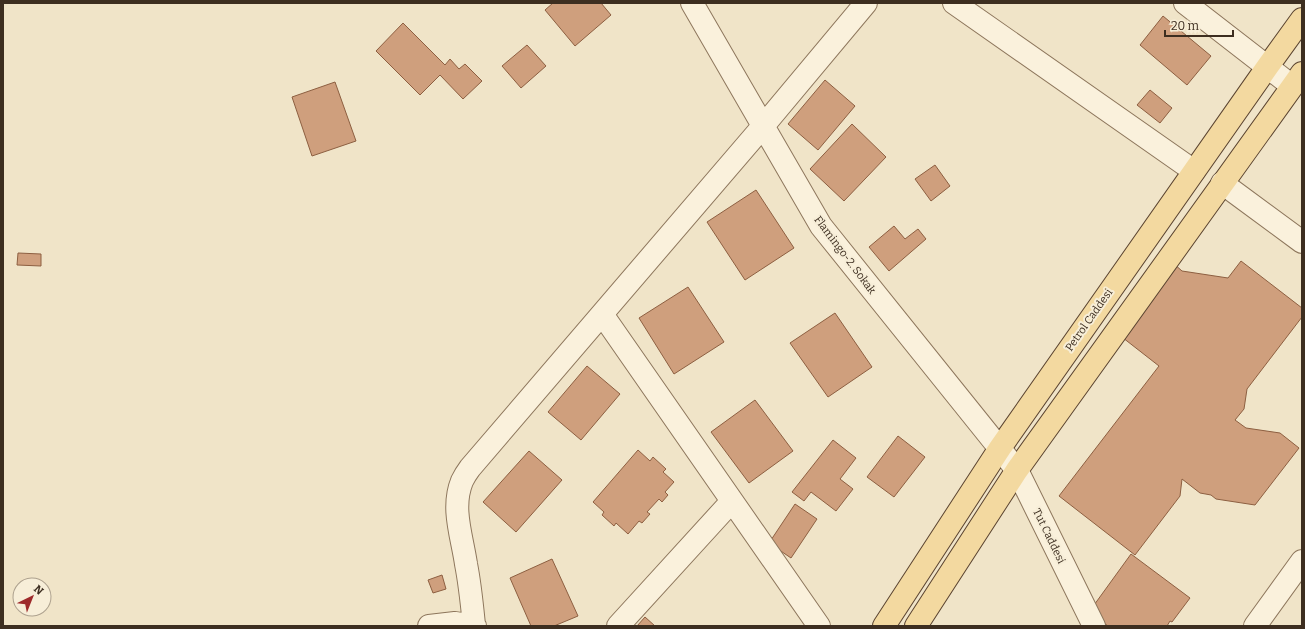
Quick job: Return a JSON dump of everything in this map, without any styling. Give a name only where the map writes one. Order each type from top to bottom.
[{"type":"main road","name":"Petrol Caddesi","points":[[884,626],[1000,448],[1302,19]]},
{"type":"main road","points":[[916,626],[1017,470],[1297,79]]},
{"type":"street","points":[[429,626],[455,623],[474,626],[466,564],[458,520],[458,497],[462,482],[470,468],[764,125],[866,3]]},
{"type":"street","points":[[954,3],[1194,171]]},
{"type":"street","points":[[1185,3],[1268,66],[1297,79]]},
{"type":"street","name":"Flamingo-2. Sokak","points":[[696,5],[821,226],[1000,448]]},
{"type":"street","points":[[1222,183],[1302,242]]},
{"type":"street","points":[[602,314],[818,626]]},
{"type":"street","name":"Tut Caddesi","points":[[1000,448],[1017,470],[1094,626]]},
{"type":"street","points":[[618,626],[732,501]]},
{"type":"street","points":[[1255,626],[1299,570]]},
{"type":"building","points":[[553,3],[601,3],[611,15],[575,46],[545,10]]},
{"type":"building","points":[[1163,16],[1211,56],[1187,85],[1140,45]]},
{"type":"building","points":[[403,23],[445,65],[450,59],[459,69],[465,64],[482,81],[463,99],[440,75],[420,95],[376,51]]},
{"type":"building","points":[[527,45],[546,66],[521,88],[502,66]]},
{"type":"building","points":[[825,80],[855,106],[818,150],[788,124]]},
{"type":"building","points":[[335,82],[356,141],[312,156],[292,97]]},
{"type":"building","points":[[1150,90],[1172,108],[1160,123],[1137,105]]},
{"type":"building","points":[[852,124],[886,157],[844,201],[810,169]]},
{"type":"building","points":[[935,165],[950,186],[931,201],[915,179]]},
{"type":"building","points":[[756,190],[794,248],[745,280],[707,222]]},
{"type":"building","points":[[894,226],[905,239],[918,229],[926,239],[889,271],[869,247]]},
{"type":"building","points":[[18,253],[41,254],[41,266],[17,265]]},
{"type":"building","points":[[1241,261],[1302,308],[1302,317],[1247,389],[1244,409],[1235,420],[1246,428],[1280,433],[1299,448],[1255,505],[1216,499],[1211,495],[1200,493],[1182,479],[1180,496],[1135,555],[1059,496],[1159,366],[1118,334],[1173,263],[1182,271],[1228,278]]},
{"type":"building","points":[[688,287],[724,342],[674,374],[639,318]]},
{"type":"building","points":[[835,313],[872,367],[828,397],[790,343]]},
{"type":"building","points":[[587,366],[620,394],[581,440],[548,412]]},
{"type":"building","points":[[755,400],[793,451],[749,483],[711,432]]},
{"type":"building","points":[[898,436],[925,457],[894,497],[867,477]]},
{"type":"building","points":[[833,440],[856,458],[840,479],[853,489],[836,511],[811,492],[804,501],[792,492]]},
{"type":"building","points":[[638,450],[650,461],[653,457],[666,469],[663,472],[674,482],[665,492],[668,495],[662,502],[659,499],[647,512],[650,514],[642,523],[639,521],[628,534],[616,523],[614,526],[602,515],[604,512],[593,502]]},
{"type":"building","points":[[529,451],[562,480],[516,532],[483,502]]},
{"type":"building","points":[[795,504],[817,519],[791,558],[769,543]]},
{"type":"building","points":[[1131,554],[1190,598],[1172,622],[1170,621],[1167,626],[1108,626],[1089,612]]},
{"type":"building","points":[[552,559],[578,616],[554,626],[531,626],[510,578]]},
{"type":"building","points":[[442,575],[446,589],[433,593],[428,580]]},
{"type":"building","points":[[645,617],[655,626],[637,626]]}]
